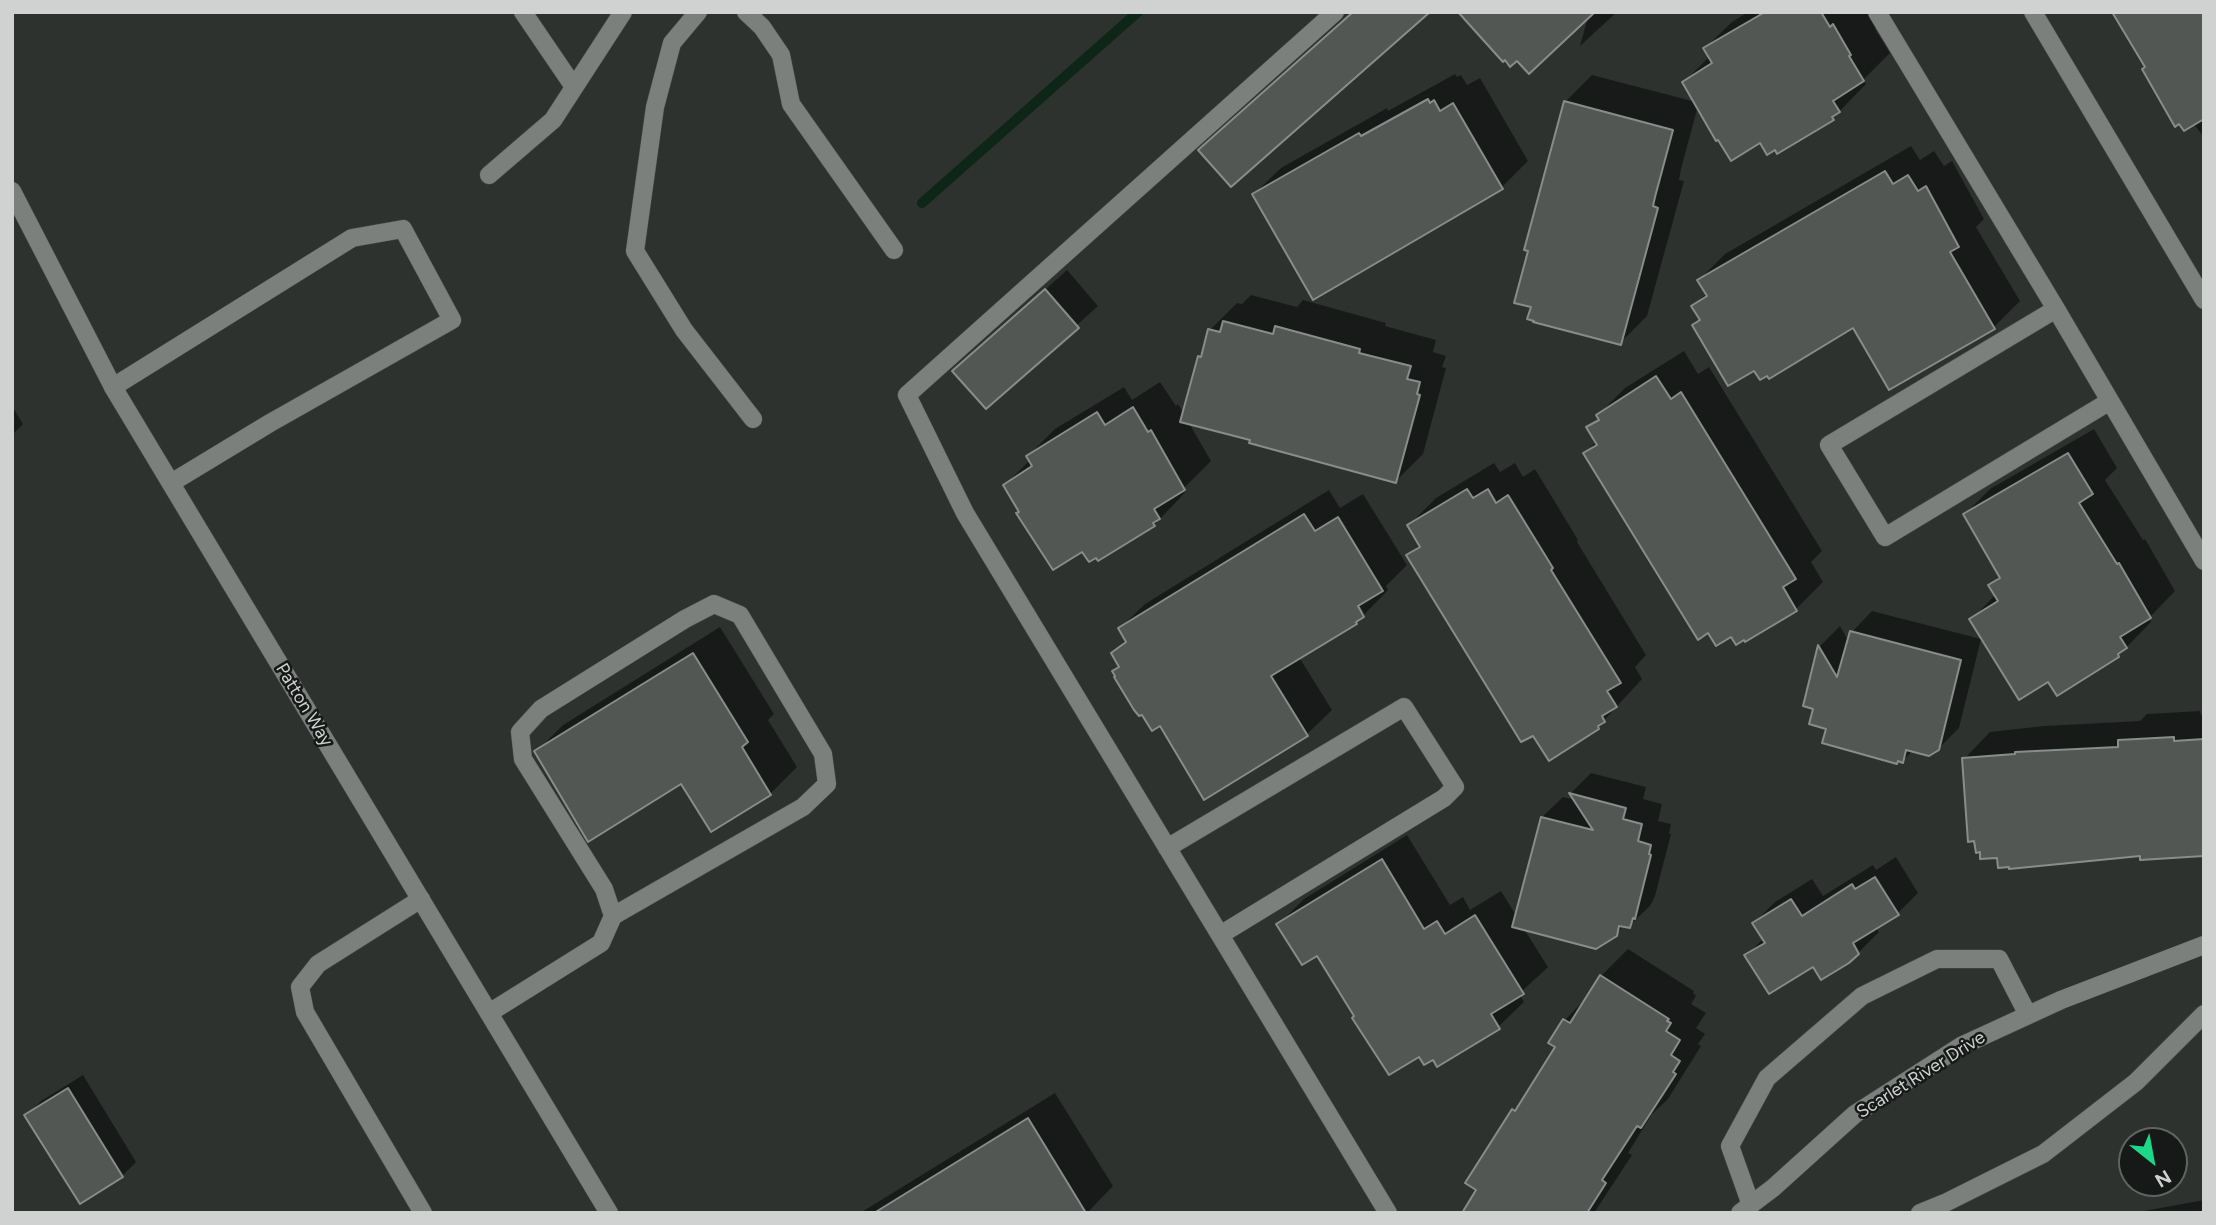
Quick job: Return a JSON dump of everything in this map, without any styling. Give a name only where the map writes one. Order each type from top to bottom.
[{"type":"street","points":[[523,12],[574,87]]},
{"type":"street","points":[[489,175],[553,120],[623,12]]},
{"type":"street","points":[[698,12],[673,43],[655,107],[635,251],[684,330],[753,419]]},
{"type":"street","points":[[746,12],[762,27],[781,55],[792,104],[894,250]]},
{"type":"street","points":[[1335,12],[907,395],[965,513],[1388,1213]]},
{"type":"street","points":[[1877,12],[2204,561]]},
{"type":"street","points":[[2033,12],[2203,296]]},
{"type":"street","name":"Patton Way","points":[[12,191],[113,387],[609,1213]]},
{"type":"street","points":[[113,387],[352,238],[403,229],[452,320],[270,423],[171,484]]},
{"type":"street","points":[[2056,309],[1829,445],[1885,537],[2110,401]]},
{"type":"street","points":[[489,1013],[601,943],[613,916],[803,807],[827,784],[823,754],[740,615],[714,604],[674,625],[541,709],[520,732],[523,759],[604,889],[613,916]]},
{"type":"street","points":[[1167,848],[1404,706],[1455,787],[1444,799],[1220,934]]},
{"type":"street","points":[[421,899],[318,964],[300,987],[304,1012],[423,1213]]},
{"type":"street","name":"Scarlet River Drive","points":[[1746,1209],[1855,1114],[1961,1045],[2060,1000],[2204,945]]},
{"type":"street","points":[[1746,1209],[1730,1146],[1767,1078],[1862,996],[1937,958],[1999,959],[2028,1015]]},
{"type":"street","points":[[1920,1213],[2043,1154],[2136,1082],[2204,1014]]},
{"type":"building","points":[[1353,12],[1430,12],[1231,187],[1198,150]]},
{"type":"building","points":[[1458,12],[1595,12],[1529,74],[1517,61],[1510,67],[1505,60],[1503,62]]},
{"type":"building","points":[[1765,12],[1821,12],[1830,27],[1833,24],[1864,81],[1833,101],[1840,112],[1832,117],[1834,120],[1777,154],[1775,150],[1767,155],[1760,143],[1731,161],[1718,140],[1716,141],[1682,82],[1712,63],[1703,48]]},
{"type":"building","points":[[2112,12],[2204,12],[2204,119],[2184,131],[2179,124],[2175,127],[2142,69],[2145,67]]},
{"type":"building","points":[[1428,99],[1430,103],[1434,100],[1440,111],[1453,103],[1503,189],[1313,300],[1252,194],[1359,133],[1361,136]]},
{"type":"building","points":[[1564,101],[1673,130],[1653,206],[1658,208],[1621,345],[1533,322],[1527,319],[1531,307],[1514,303],[1528,251],[1524,250]]},
{"type":"building","points":[[1885,171],[1893,184],[1908,175],[1918,191],[1926,186],[1959,247],[1950,252],[1995,329],[1889,390],[1853,328],[1769,379],[1767,376],[1760,380],[1754,371],[1728,386],[1692,325],[1700,320],[1691,306],[1707,296],[1697,280]]},
{"type":"building","points":[[1045,289],[1079,328],[986,409],[952,371]]},
{"type":"building","points":[[1223,321],[1273,334],[1275,326],[1360,349],[1359,353],[1411,366],[1407,379],[1420,382],[1417,394],[1420,395],[1396,483],[1180,422],[1208,329],[1220,332]]},
{"type":"building","points":[[1656,376],[1671,399],[1681,392],[1796,579],[1783,587],[1797,611],[1736,645],[1731,637],[1716,646],[1708,633],[1698,640],[1583,453],[1597,445],[1586,427],[1599,420],[1596,415]]},
{"type":"building","points":[[1133,407],[1148,432],[1151,430],[1185,490],[1154,509],[1160,519],[1153,523],[1155,526],[1098,561],[1096,558],[1089,562],[1082,552],[1053,570],[1016,513],[1019,512],[1003,485],[1032,466],[1026,456],[1097,412],[1105,425]]},
{"type":"building","points":[[2068,453],[2093,494],[2079,503],[2151,618],[2120,637],[2127,648],[2118,654],[2119,657],[2057,696],[2048,682],[2019,700],[1969,619],[1998,601],[1988,585],[2000,578],[1963,514]]},
{"type":"building","points":[[1467,489],[1473,498],[1488,489],[1496,503],[1508,495],[1621,683],[1607,691],[1617,707],[1602,716],[1605,722],[1598,726],[1599,729],[1549,761],[1533,736],[1521,742],[1406,555],[1420,547],[1407,525]]},
{"type":"building","points":[[1304,514],[1315,531],[1338,517],[1383,591],[1358,606],[1364,617],[1356,622],[1357,624],[1271,676],[1308,736],[1204,800],[1160,726],[1152,731],[1142,715],[1139,716],[1134,710],[1114,677],[1112,671],[1119,667],[1111,653],[1126,642],[1118,628]]},
{"type":"building","points":[[1850,631],[1961,660],[1939,750],[1929,756],[1906,750],[1903,763],[1898,761],[1897,764],[1822,743],[1826,729],[1809,724],[1813,709],[1803,706],[1818,645],[1837,677]]},
{"type":"building","points":[[693,653],[748,742],[742,747],[771,795],[711,832],[681,784],[588,842],[534,751]]},
{"type":"building","points":[[2174,737],[2174,741],[2204,739],[2204,856],[2140,860],[2140,856],[2009,869],[1998,868],[1997,858],[1980,859],[1980,852],[1976,853],[1974,841],[1968,842],[1962,758],[2015,752],[2118,747],[2118,740]]},
{"type":"building","points":[[1569,793],[1626,808],[1623,819],[1642,824],[1638,841],[1651,845],[1651,855],[1635,919],[1633,918],[1630,928],[1619,926],[1617,936],[1596,949],[1512,927],[1541,817],[1593,830]]},
{"type":"building","points":[[1382,859],[1424,929],[1437,921],[1445,934],[1475,915],[1524,994],[1491,1014],[1500,1029],[1437,1067],[1433,1060],[1424,1065],[1419,1057],[1389,1075],[1352,1018],[1354,1016],[1317,956],[1302,965],[1276,924]]},
{"type":"building","points":[[1875,877],[1899,915],[1853,943],[1859,954],[1849,963],[1821,980],[1813,967],[1769,994],[1744,955],[1765,943],[1752,923],[1791,899],[1802,916],[1852,884],[1855,889]]},
{"type":"building","points":[[1600,975],[1669,1019],[1667,1021],[1671,1023],[1666,1031],[1680,1040],[1671,1055],[1680,1061],[1673,1072],[1676,1074],[1641,1128],[1637,1126],[1602,1180],[1606,1183],[1587,1213],[1462,1213],[1476,1190],[1465,1183],[1555,1047],[1548,1043],[1563,1019],[1570,1023]]},
{"type":"building","points":[[68,1088],[123,1177],[80,1204],[24,1115]]},
{"type":"building","points":[[1028,1118],[1086,1213],[874,1213]]},
{"type":"waterway","points":[[922,203],[1138,12]]}]
